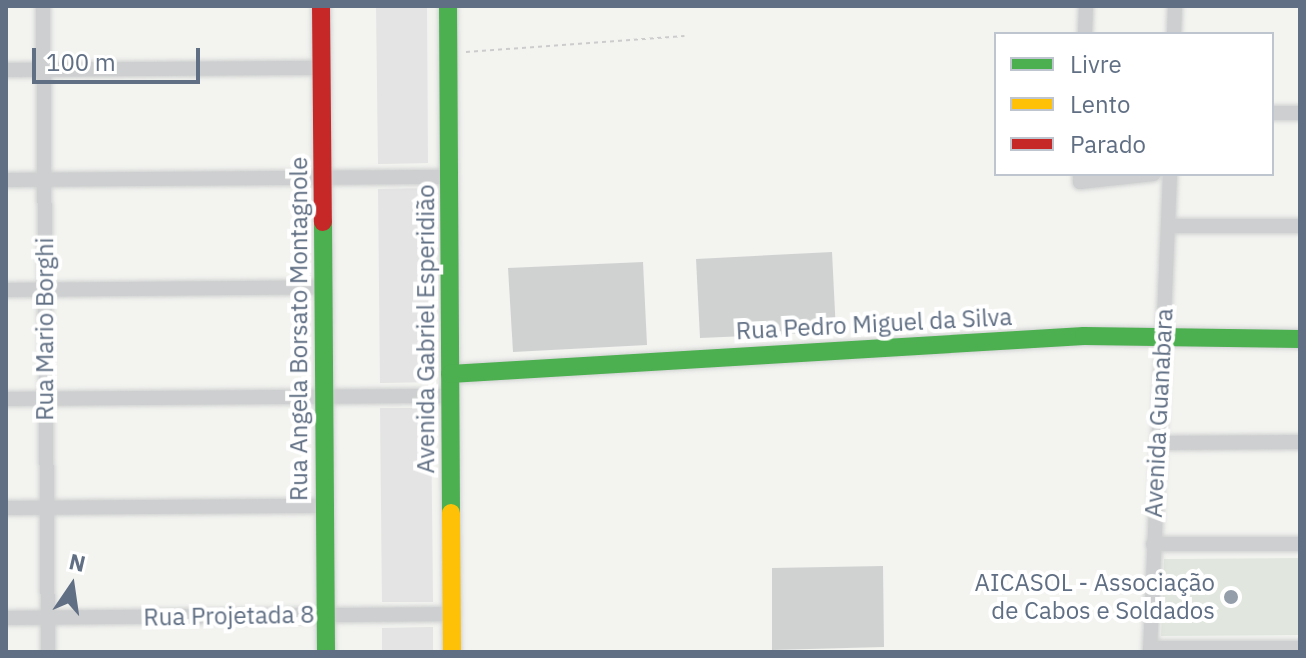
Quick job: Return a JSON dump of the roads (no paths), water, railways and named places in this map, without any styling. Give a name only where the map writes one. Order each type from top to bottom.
[{"type":"street","name":"Rua Mario Borghi","points":[[43,6],[48,652]]},
{"type":"street","name":"Rua Angela Borsato Montagnole","points":[[321,6],[326,652]]},
{"type":"street","name":"Avenida Gabriel Esperidião","points":[[448,6],[452,652]]},
{"type":"street","points":[[1085,32],[1086,6]]},
{"type":"street","points":[[1174,32],[1175,6]]},
{"type":"street","points":[[6,70],[321,68]]},
{"type":"street","points":[[1274,113],[1300,113]]},
{"type":"street","points":[[1080,176],[1080,182],[1136,176]]},
{"type":"street","name":"Avenida Guanabara","points":[[1150,650],[1170,176]]},
{"type":"street","points":[[6,180],[449,177]]},
{"type":"street","points":[[1169,226],[1300,226]]},
{"type":"street","points":[[6,290],[323,287]]},
{"type":"street","name":"Rua Pedro Miguel da Silva","points":[[450,374],[1084,336],[1300,339]]},
{"type":"street","points":[[6,399],[450,396]]},
{"type":"street","points":[[1158,443],[1300,442]]},
{"type":"street","points":[[6,508],[324,506]]},
{"type":"street","points":[[1153,544],[1300,544]]},
{"type":"street","name":"Rua Projetada 8","points":[[6,618],[452,614]]},
{"type":"street","points":[[1150,650],[1300,648]]},
{"type":"place","name":"AICASOL - Associação de Cabos e Soldados","points":[[1231,597]]}]
